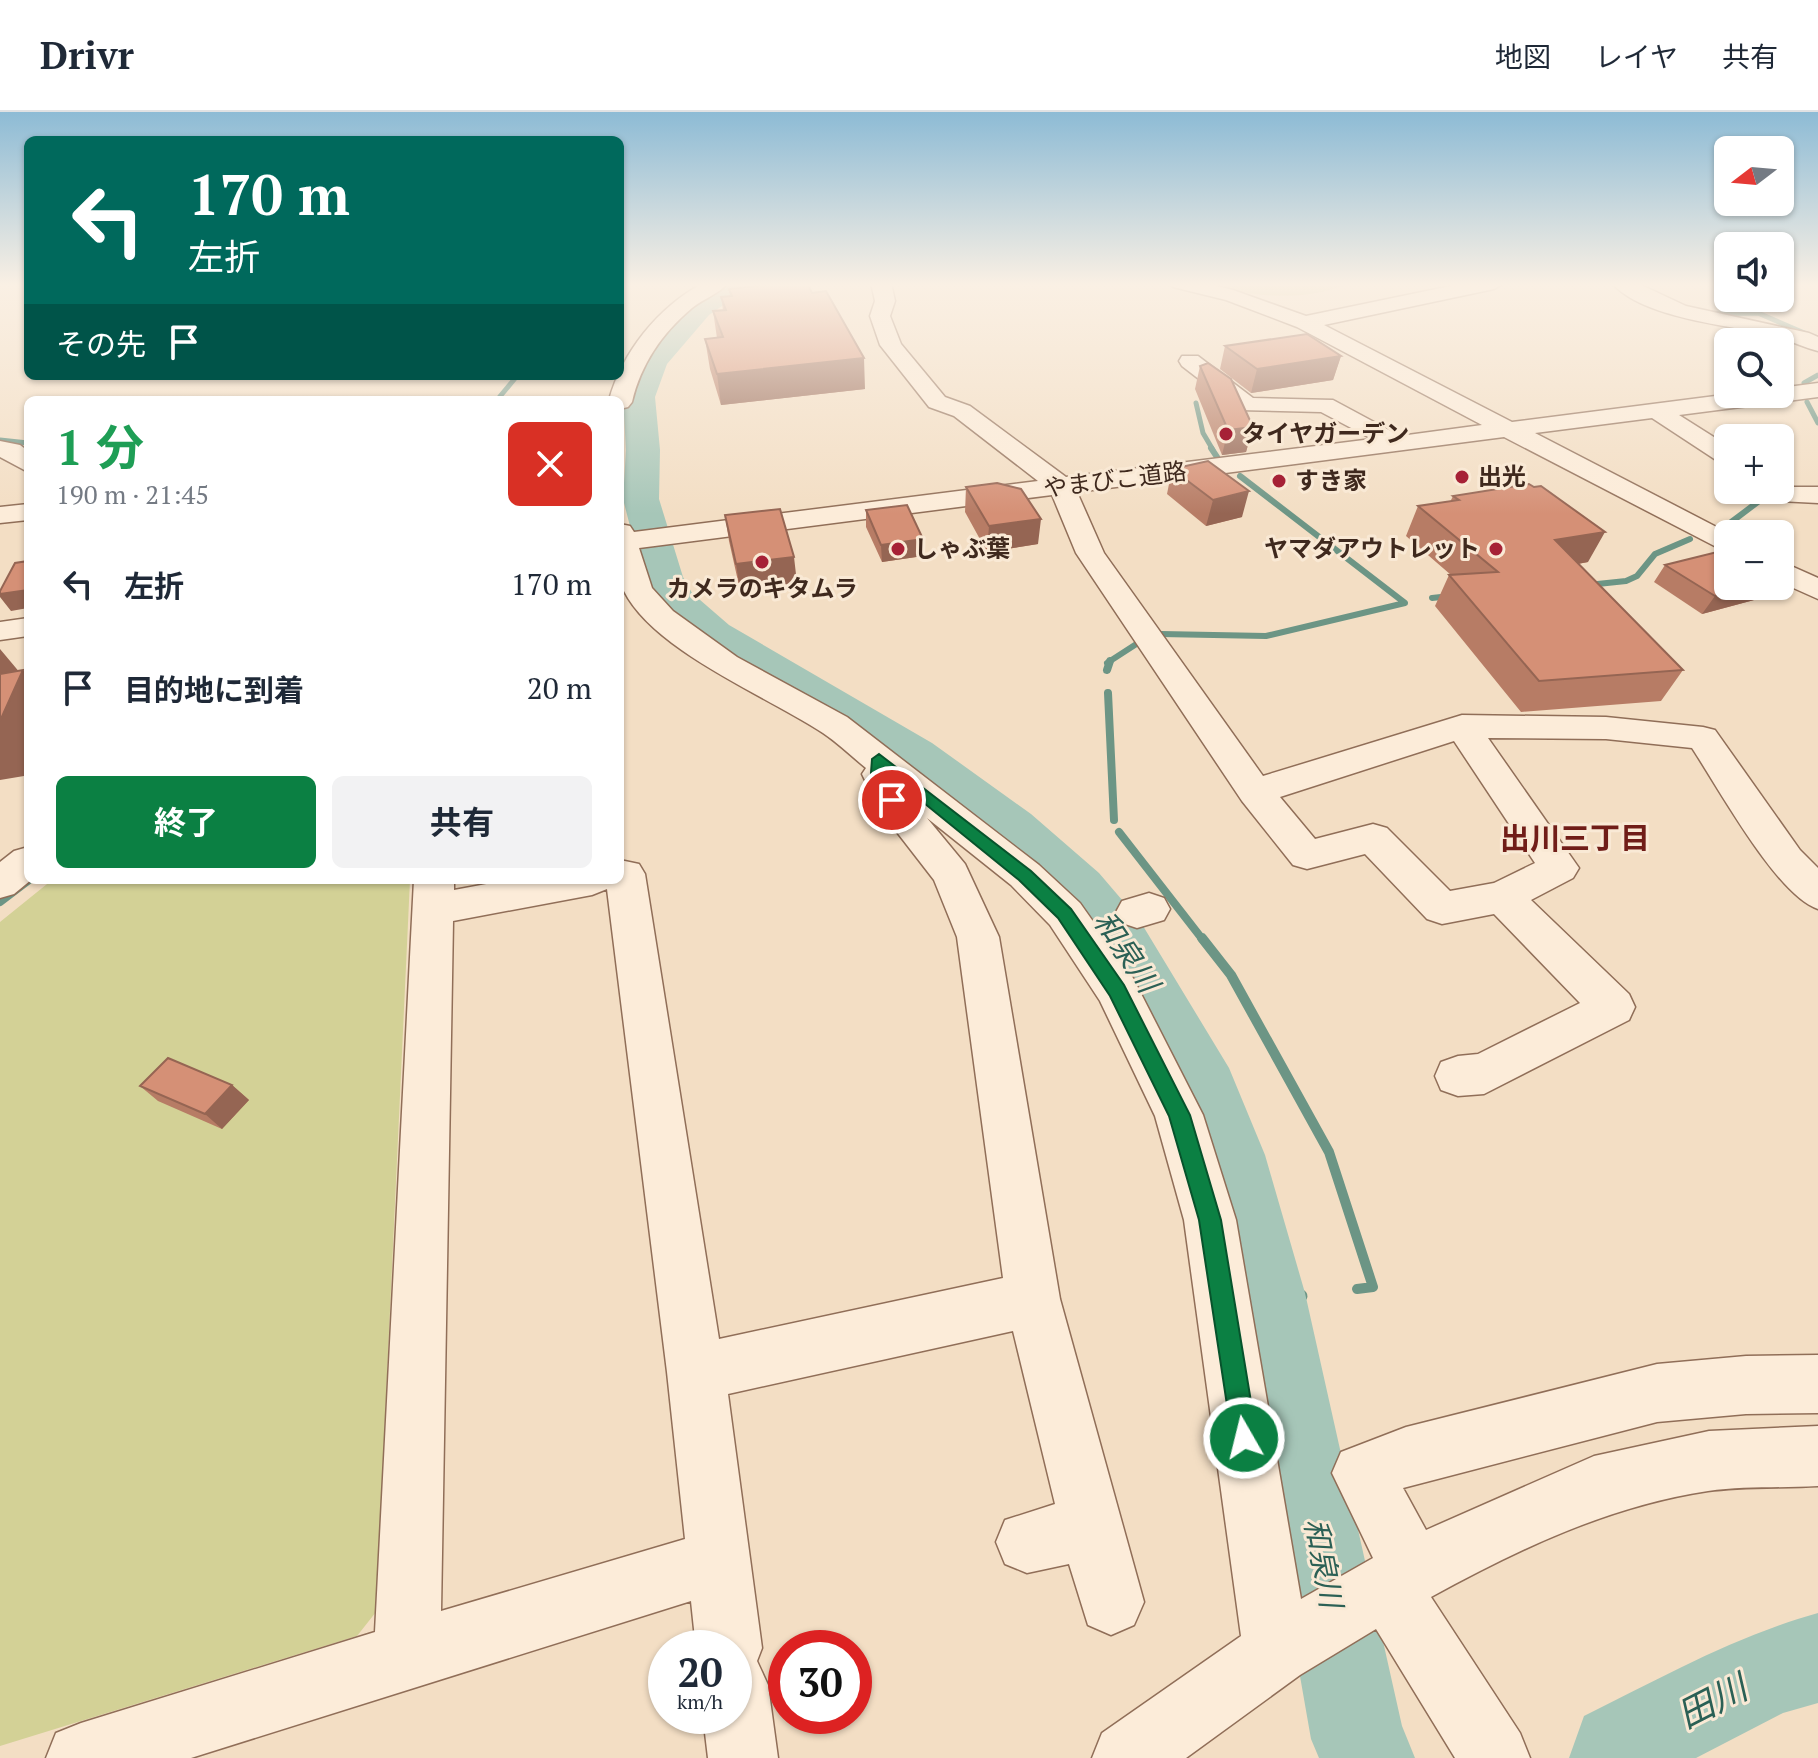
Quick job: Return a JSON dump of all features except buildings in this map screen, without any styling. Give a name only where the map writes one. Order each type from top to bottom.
[{"type":"street","points":[[622,396],[627,374],[637,360]]},
{"type":"street","points":[[902,360],[937,402],[962,411],[1062,487],[1090,553],[1255,792],[1316,866],[1373,838],[1442,908],[1502,897],[1559,868],[1462,726]]},
{"type":"street","points":[[1374,360],[1714,537]]},
{"type":"street","points":[[1190,361],[1247,405],[1325,405],[1367,425],[1396,444]]},
{"type":"street","name":"やまびこ道路","points":[[624,539],[670,536],[1818,390]]},
{"type":"street","points":[[1657,411],[1714,448]]},
{"type":"street","points":[[0,449],[11,450],[24,461]]},
{"type":"street","points":[[1794,495],[1818,495]]},
{"type":"street","points":[[0,515],[24,512]]},
{"type":"street","points":[[624,539],[638,590],[662,618],[725,664],[835,725],[1025,875],[1065,914],[1117,991],[1179,1115],[1210,1220],[1285,1645]]},
{"type":"street","points":[[1794,577],[1818,590]]},
{"type":"street","points":[[0,631],[24,628]]},
{"type":"street","points":[[1255,792],[1462,726],[1606,728],[1703,738],[1786,860],[1818,894]]},
{"type":"street","points":[[879,759],[879,773],[892,800],[951,874],[978,937],[1033,1299],[1111,1602]]},
{"type":"street","points":[[0,883],[24,864]]},
{"type":"street","points":[[624,874],[696,1372],[727,1630]]},
{"type":"street","points":[[407,1655],[433,895],[550,884]]},
{"type":"street","points":[[1458,1076],[1484,1074],[1613,1007],[1502,897]]},
{"type":"street","points":[[696,1372],[1033,1299]]},
{"type":"street","points":[[1478,1731],[1386,1586],[1362,1473],[1421,1453],[1657,1393],[1746,1385],[1818,1384]]},
{"type":"street","points":[[1147,1752],[1285,1645],[1454,1549],[1594,1487],[1709,1461],[1818,1456]]},
{"type":"street","points":[[1027,1542],[1092,1527]]},
{"type":"street","points":[[81,1758],[718,1561]]},
{"type":"street","points":[[740,1734],[743,1758]]},
{"type":"shaded area","points":[[47,884],[410,884],[376,1612],[357,1636],[0,1746],[0,922]]},
{"type":"waterway","name":"和泉川","points":[[654,360],[645,375],[639,397],[643,450],[641,499],[663,577],[676,600],[714,634],[915,754],[1013,827],[1080,887],[1120,936],[1207,1088],[1232,1155],[1269,1293],[1358,1739],[1368,1758]]},
{"type":"waterway","points":[[1804,383],[1818,375]]},
{"type":"waterway","points":[[500,396],[514,380]]},
{"type":"waterway","points":[[1807,402],[1818,423]]},
{"type":"waterway","points":[[1196,403],[1203,433],[1213,450]]},
{"type":"waterway","points":[[0,440],[24,443]]},
{"type":"waterway","points":[[1211,448],[1217,457]]},
{"type":"waterway","points":[[1161,634],[1266,636],[1405,603],[1240,476]]},
{"type":"waterway","points":[[1734,520],[1755,504]]},
{"type":"waterway","points":[[1588,585],[1626,581],[1637,576],[1655,554],[1690,539]]},
{"type":"waterway","points":[[1432,598],[1450,596]]},
{"type":"waterway","points":[[1110,661],[1141,641]]},
{"type":"waterway","points":[[1107,670],[1110,661]]},
{"type":"waterway","points":[[1108,693],[1114,820]]},
{"type":"waterway","points":[[1119,832],[1203,940]]},
{"type":"waterway","points":[[0,902],[24,884]]},
{"type":"waterway","points":[[1202,938],[1231,975],[1329,1152],[1373,1287],[1357,1289]]},
{"type":"waterway","points":[[1269,1293],[1301,1296],[1291,1295]]},
{"type":"waterway","name":"田川","points":[[1616,1758],[1617,1749],[1768,1672],[1818,1658]]},
{"type":"place","name":"タイヤガーデン","points":[[1226,434]]},
{"type":"place","name":"出光","points":[[1462,477]]},
{"type":"place","name":"すき家","points":[[1279,481]]},
{"type":"place","name":"しゃぶ葉","points":[[898,549]]},
{"type":"place","name":"ヤマダアウトレット","points":[[1496,549]]},
{"type":"place","name":"カメラのキタムラ","points":[[762,562]]},
{"type":"district","name":"出川三丁目","points":[[1575,839]]},
{"type":"route","points":[[892,800],[879,773],[879,759],[1025,875],[1065,914],[1117,991],[1179,1115],[1210,1220],[1244,1438]]}]
